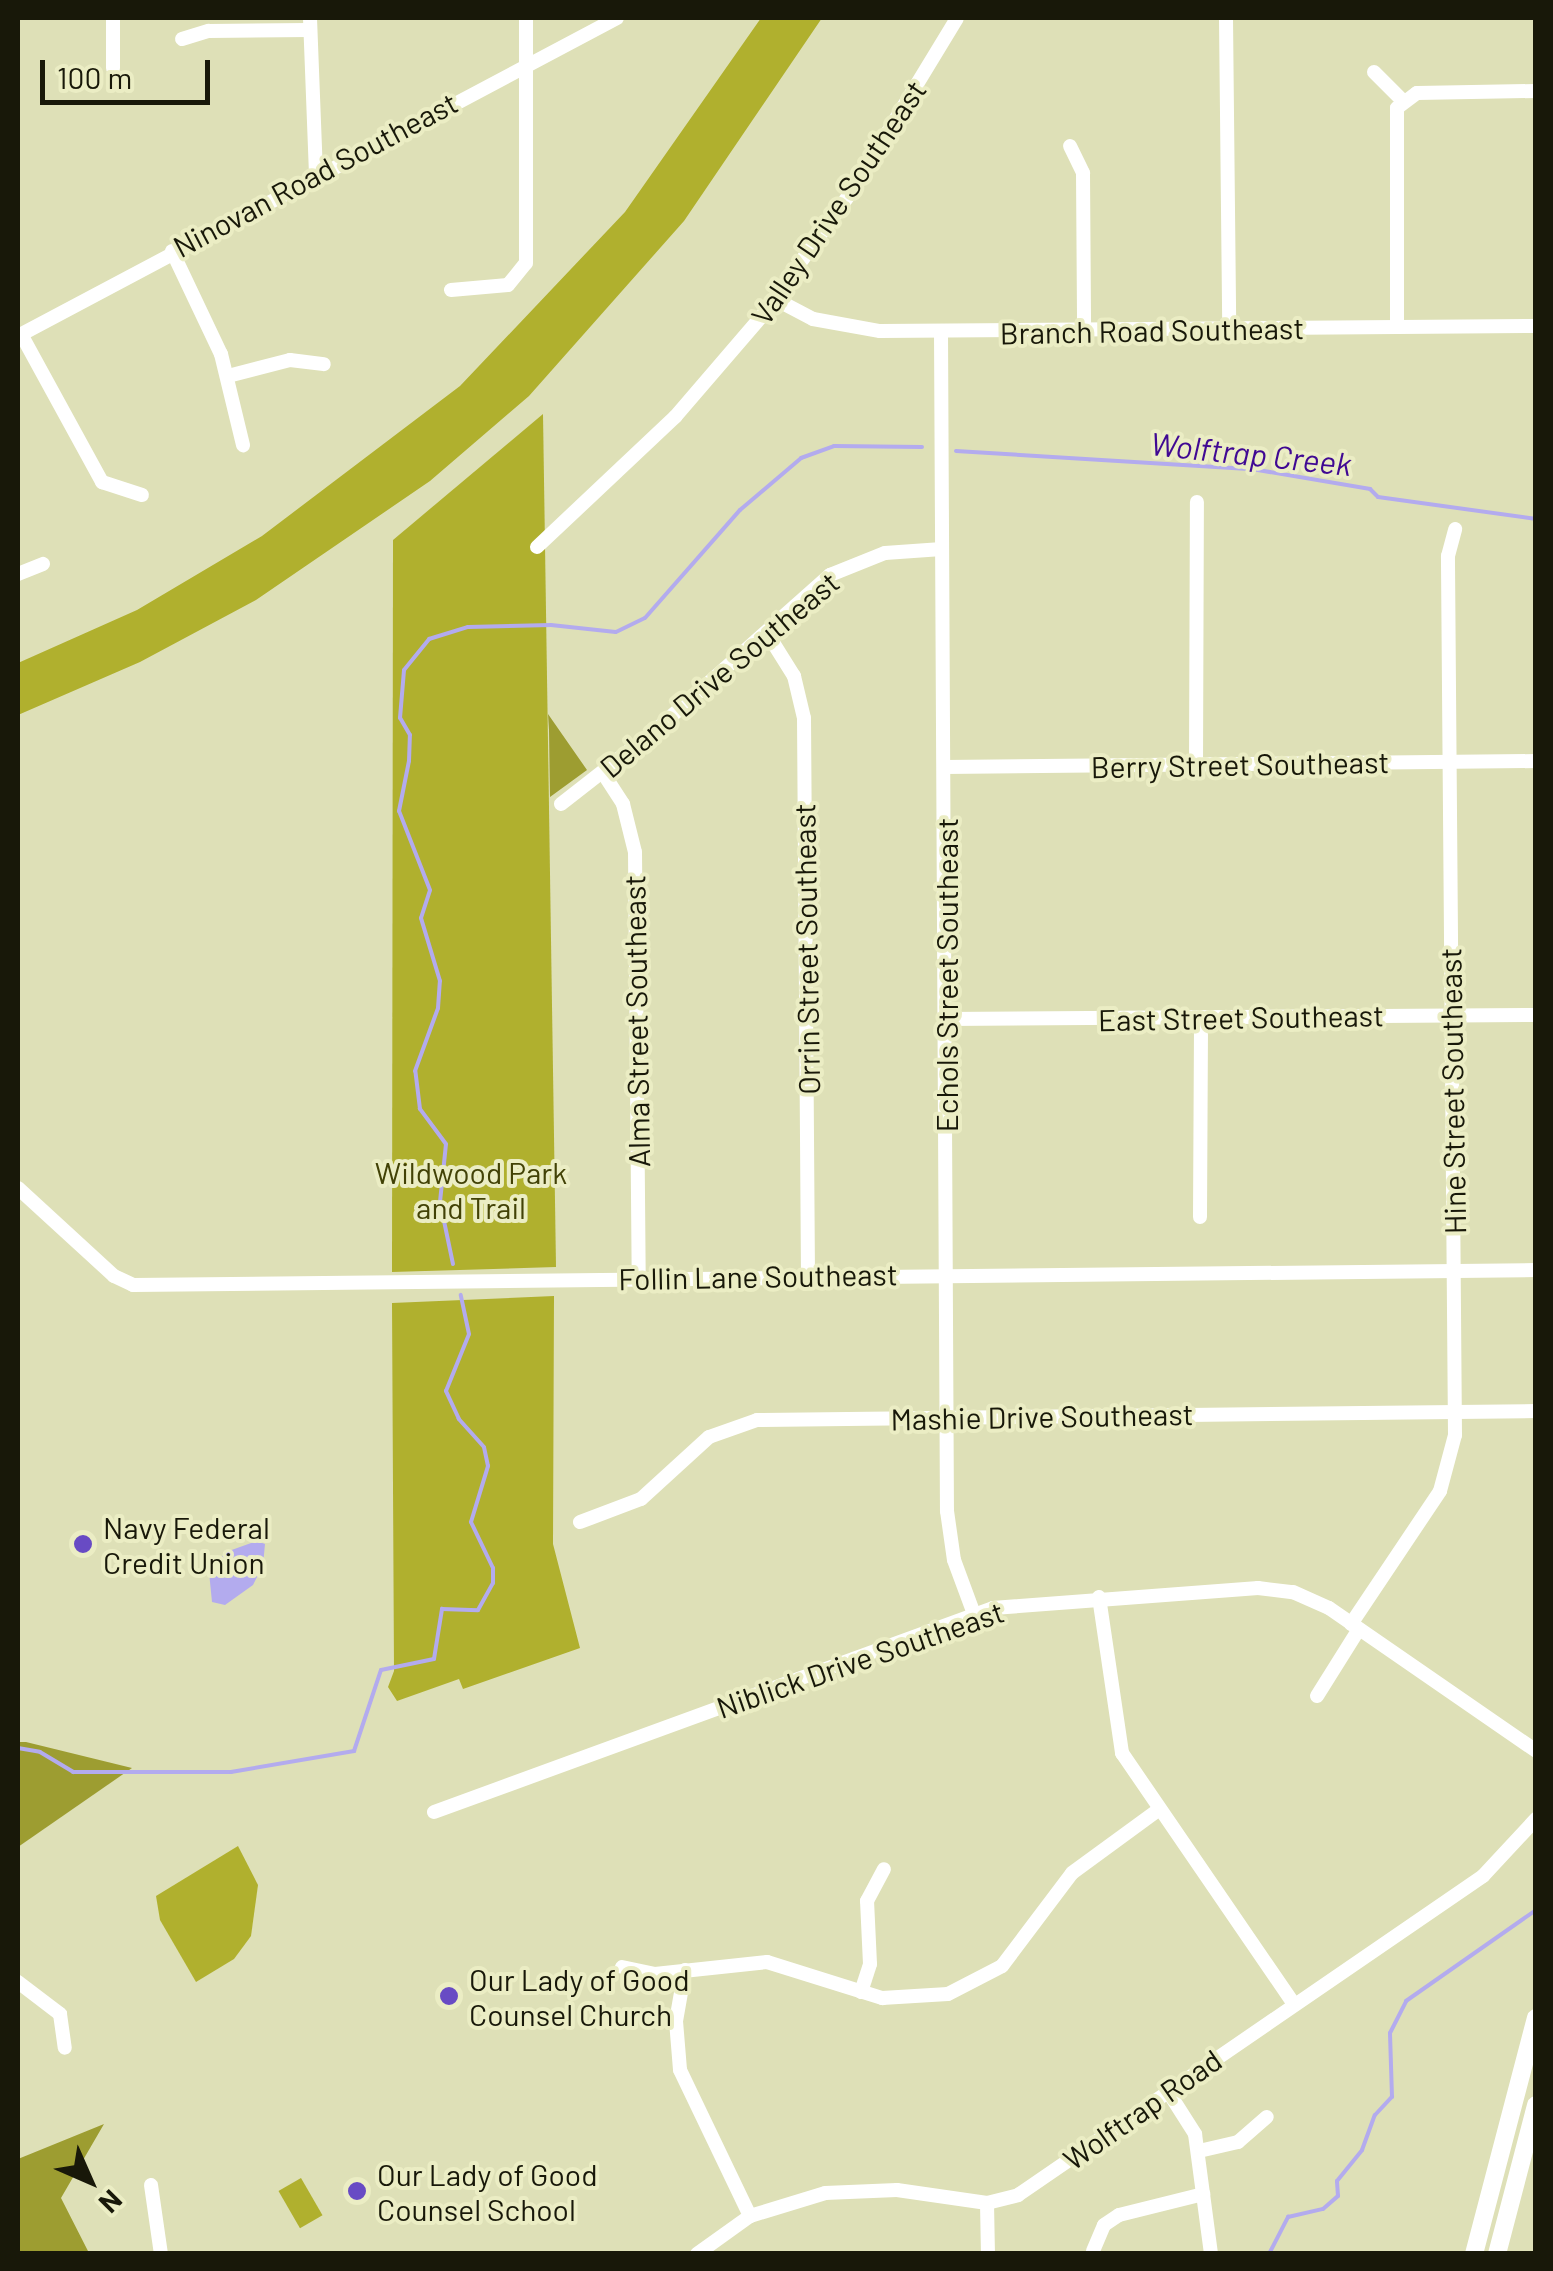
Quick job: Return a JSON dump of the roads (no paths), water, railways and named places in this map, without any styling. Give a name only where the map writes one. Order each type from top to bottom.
[{"type":"main road","points":[[1474,2254],[1536,2018]]},
{"type":"main road","points":[[1496,2254],[1536,2105]]},
{"type":"street","points":[[113,18],[113,68]]},
{"type":"street","points":[[451,290],[519,284],[528,253],[526,18]]},
{"type":"street","name":"Ninovan Road Southeast","points":[[19,335],[316,173],[617,18]]},
{"type":"street","name":"Valley Drive Southeast","points":[[536,547],[674,417],[775,299],[852,191],[957,18]]},
{"type":"street","points":[[1226,18],[1229,329]]},
{"type":"street","points":[[182,39],[208,31],[310,24],[316,173]]},
{"type":"street","points":[[1374,72],[1402,101]]},
{"type":"street","points":[[1397,328],[1395,117],[1402,101],[1418,93],[1536,92]]},
{"type":"street","points":[[1070,146],[1082,173],[1084,330]]},
{"type":"street","points":[[172,251],[228,376],[244,445]]},
{"type":"street","name":"Branch Road Southeast","points":[[775,299],[812,319],[846,326],[941,332],[1536,326]]},
{"type":"street","name":"Echols Street Southeast","points":[[941,332],[950,1539],[974,1614]]},
{"type":"street","points":[[19,335],[102,482],[142,495]]},
{"type":"street","points":[[228,376],[290,360],[324,364]]},
{"type":"street","points":[[1196,764],[1197,502]]},
{"type":"street","name":"Hine Street Southeast","points":[[1317,1696],[1440,1491],[1452,1455],[1455,1270],[1448,556],[1455,529]]},
{"type":"street","name":"Delano Drive Southeast","points":[[561,804],[847,566],[886,552],[942,549]]},
{"type":"street","points":[[18,574],[43,564]]},
{"type":"street","name":"Orrin Street Southeast","points":[[767,632],[794,676],[804,718],[808,1275]]},
{"type":"street","name":"Berry Street Southeast","points":[[944,767],[1536,761]]},
{"type":"street","name":"Alma Street Southeast","points":[[604,772],[623,804],[635,852],[639,1277]]},
{"type":"street","name":"East Street Southeast","points":[[946,1020],[1536,1015]]},
{"type":"street","points":[[1200,1217],[1201,1016]]},
{"type":"street","name":"Follin Lane Southeast","points":[[18,1188],[114,1276],[133,1285],[1536,1270]]},
{"type":"street","name":"Mashie Drive Southeast","points":[[580,1522],[641,1499],[709,1438],[738,1423],[1536,1411]]},
{"type":"street","name":"Niblick Drive Southeast","points":[[434,1812],[974,1614],[1099,1597],[1274,1588],[1310,1598],[1536,1752]]},
{"type":"street","points":[[1099,1597],[1122,1753],[1293,2003]]},
{"type":"street","points":[[622,1967],[655,1974],[768,1962],[821,1974],[861,1992],[930,1998],[990,1975],[1017,1950],[1072,1873],[1158,1810]]},
{"type":"street","name":"Wolftrap Road","points":[[697,2254],[750,2216],[851,2190],[987,2203],[1018,2195],[1293,2003],[1484,1876],[1536,1819]]},
{"type":"street","points":[[861,1992],[870,1958],[867,1901],[884,1869]]},
{"type":"street","points":[[685,1970],[676,2021],[680,2070],[750,2216]]},
{"type":"street","points":[[18,1982],[60,2014],[65,2048]]},
{"type":"street","points":[[1169,2093],[1199,2151],[1211,2254]]},
{"type":"street","points":[[1199,2151],[1238,2142],[1267,2117]]},
{"type":"street","points":[[150,2186],[161,2254]]},
{"type":"street","points":[[1093,2251],[1104,2225],[1118,2215],[1203,2194]]},
{"type":"street","points":[[987,2203],[988,2254]]},
{"type":"waterway","name":"Wolftrap Creek","points":[[453,1264],[440,1202],[446,1144],[420,1109],[415,1071],[438,1008],[440,981],[421,918],[430,890],[399,811],[410,735],[400,718],[404,670],[429,639],[468,627],[551,625],[616,632],[645,618],[740,510],[801,458],[834,446],[922,447]]},
{"type":"waterway","name":"Wolftrap Creek","points":[[956,451],[1252,469],[1370,489],[1378,497],[1536,519]]},
{"type":"waterway","name":"Wolftrap Creek","points":[[18,1748],[40,1752],[73,1772],[231,1772],[354,1751],[381,1670],[434,1659],[442,1609],[478,1610],[493,1583],[493,1568],[471,1522],[488,1466],[484,1447],[459,1419],[446,1391],[469,1334],[461,1295]]},
{"type":"waterway","points":[[1269,2254],[1288,2217],[1323,2209],[1338,2196],[1337,2181],[1362,2150],[1375,2115],[1392,2097],[1390,2033],[1406,2001],[1536,1910]]},
{"type":"place","name":"Navy Federal Credit Union","points":[[83,1544]]},
{"type":"place","name":"Our Lady of Good Counsel Church","points":[[449,1996]]},
{"type":"place","name":"Our Lady of Good Counsel School","points":[[357,2191]]},
{"type":"park label","name":"Wildwood Park and Trail","points":[[471,1189]]}]
